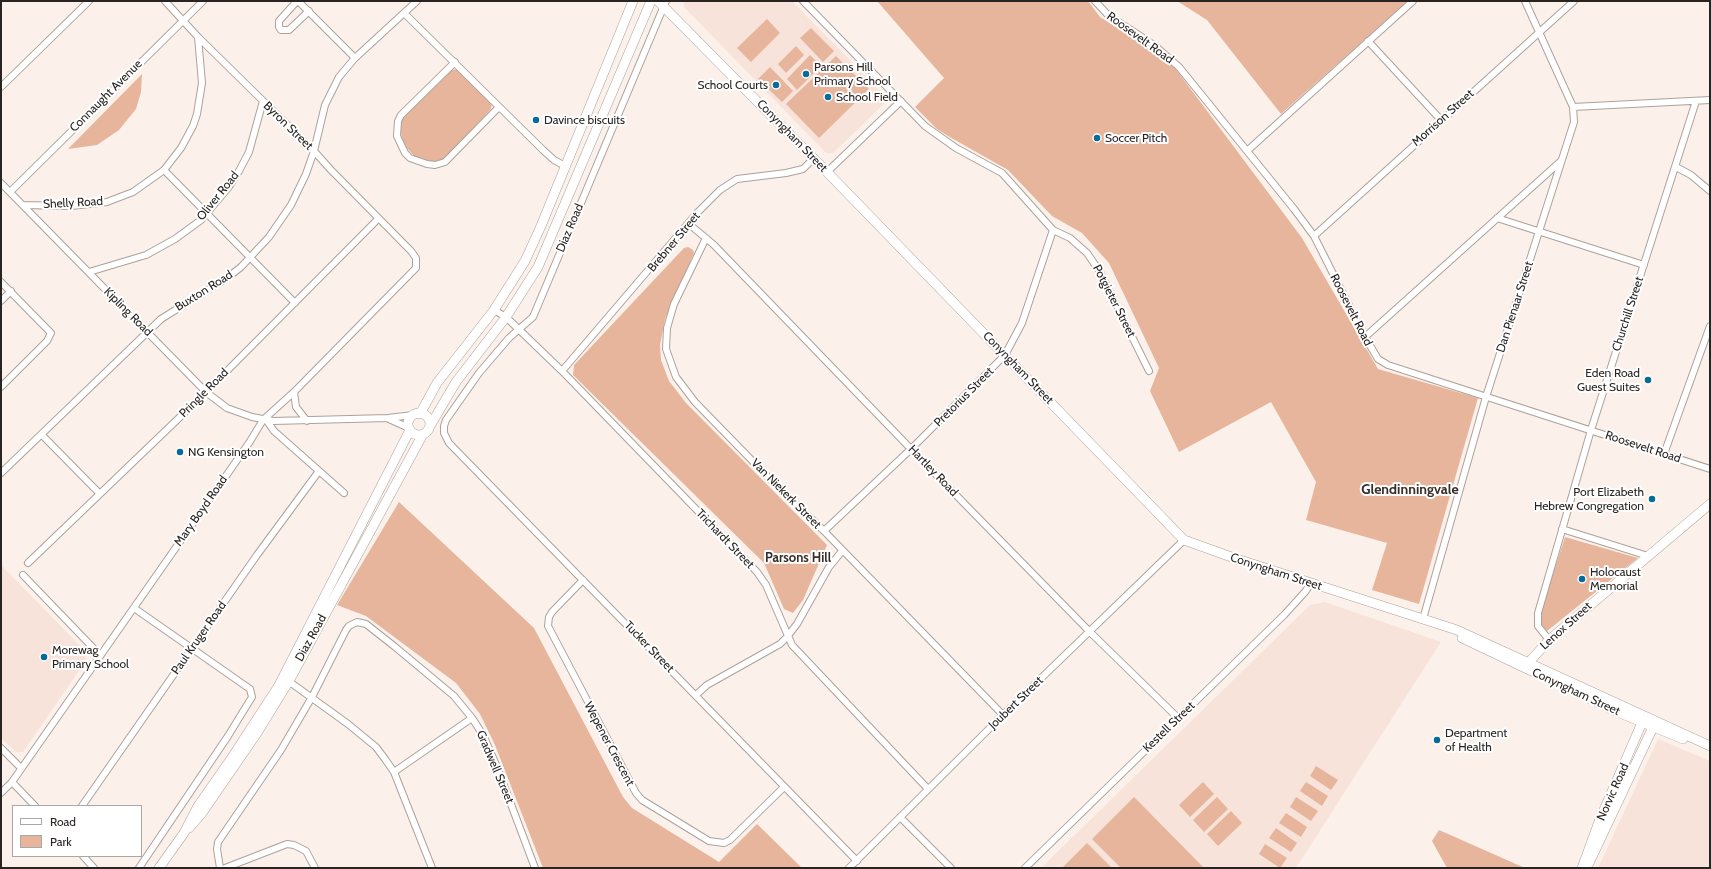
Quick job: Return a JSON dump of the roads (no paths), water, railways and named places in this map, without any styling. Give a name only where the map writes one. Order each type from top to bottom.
[{"type":"street","points":[[1,87],[90,1]]},
{"type":"street","name":"Byron Street","points":[[165,1],[198,37],[314,151],[378,219],[411,251]]},
{"type":"street","name":"Connaught Avenue","points":[[10,192],[203,1]]},
{"type":"street","points":[[308,11],[289,30],[281,30],[279,27],[279,21],[297,1],[308,11],[354,58]]},
{"type":"street","name":"Buxton Road","points":[[1,473],[147,332],[169,313],[209,290],[250,258],[269,237],[291,205],[306,174],[314,151],[328,99],[339,77],[354,58],[417,1]]},
{"type":"street","points":[[417,414],[427,417],[430,426],[423,434],[414,434],[407,427],[409,421],[417,414],[438,383],[494,310],[511,285],[524,261],[541,226],[633,1]]},
{"type":"street","name":"Diaz Road","points":[[430,426],[456,382],[506,318],[528,285],[547,249],[651,1]]},
{"type":"street","name":"Potgieter Street","points":[[803,1],[925,126],[945,142],[1009,178],[1053,230],[1079,245],[1094,262],[1149,371]]},
{"type":"street","name":"Roosevelt Road","points":[[1095,1],[1108,15],[1171,58],[1202,94],[1314,236],[1375,355],[1388,365],[1710,469]]},
{"type":"street","points":[[1247,150],[1413,1]]},
{"type":"street","name":"Dan Pienaar Street","points":[[1423,619],[1486,397],[1574,122],[1572,107],[1525,1]]},
{"type":"street","name":"Morrison Street","points":[[1314,236],[1574,1]]},
{"type":"street","name":"Diaz Road","points":[[444,433],[446,420],[479,373],[518,329],[533,317],[663,2]]},
{"type":"street","name":"Conyngham Street","points":[[663,2],[1184,540],[1477,638],[1710,750]]},
{"type":"street","points":[[404,13],[554,160],[565,166]]},
{"type":"street","name":"Shelly Road","points":[[23,205],[78,205],[107,202],[133,192],[164,170],[181,148],[193,126],[197,114],[202,83],[198,37]]},
{"type":"street","points":[[1368,41],[1441,120]]},
{"type":"street","points":[[455,62],[401,115],[398,121],[397,136],[405,153],[410,158],[427,164],[445,162],[499,107]]},
{"type":"street","points":[[1572,107],[1710,100]]},
{"type":"street","name":"Oliver Road","points":[[89,272],[146,255],[160,248],[188,230],[206,213],[228,188],[249,152],[263,101]]},
{"type":"street","points":[[827,172],[901,101]]},
{"type":"street","name":"Churchill Street","points":[[1549,640],[1538,626],[1536,620],[1591,430],[1696,101]]},
{"type":"street","name":"Brebner Street","points":[[562,371],[711,199],[737,179],[794,172],[803,169],[814,158]]},
{"type":"street","points":[[1365,337],[1563,160]]},
{"type":"street","points":[[1676,167],[1691,175],[1710,191]]},
{"type":"street","points":[[164,170],[295,303]]},
{"type":"street","name":"Kipling Road","points":[[1,183],[206,392],[227,408],[265,421],[388,418],[417,414]]},
{"type":"street","points":[[1497,218],[1644,265]]},
{"type":"street","name":"Pringle Road","points":[[28,563],[206,392],[378,219]]},
{"type":"street","name":"Hartley Road","points":[[689,224],[706,238],[1090,632],[1178,718]]},
{"type":"street","name":"Pretorius Street","points":[[824,531],[911,449],[1005,355],[1022,323],[1053,230]]},
{"type":"street","name":"Van Niekerk Street","points":[[706,238],[669,316],[666,349],[671,367],[676,377],[695,402],[824,531],[1003,716]]},
{"type":"street","name":"Mary Boyd Road","points":[[1,792],[12,782],[265,421],[414,270],[417,261],[411,251]]},
{"type":"street","points":[[1,282],[51,333],[47,342],[1,386]]},
{"type":"street","points":[[1,301],[11,291]]},
{"type":"street","name":"Trichardt Street","points":[[494,310],[506,318],[562,371],[757,572],[766,586],[787,637],[797,651],[928,790]]},
{"type":"street","points":[[1664,454],[1710,326]]},
{"type":"street","points":[[294,392],[296,407],[307,421]]},
{"type":"street","name":"Kipling Road","points":[[388,418],[407,427]]},
{"type":"street","points":[[265,421],[274,431],[344,493]]},
{"type":"street","name":"Diaz Road","points":[[159,868],[184,832],[202,814],[257,733],[403,444],[407,427]]},
{"type":"street","name":"Tucker Street","points":[[444,433],[449,443],[857,861]]},
{"type":"street","name":"Diaz Road","points":[[286,678],[423,434]]},
{"type":"street","points":[[42,435],[100,494]]},
{"type":"street","name":"Paul Kruger Road","points":[[83,805],[319,471]]},
{"type":"street","name":"Lenox Street","points":[[1532,665],[1549,640],[1710,504]]},
{"type":"street","points":[[1562,530],[1648,556]]},
{"type":"street","name":"Joubert Street","points":[[849,868],[1184,540]]},
{"type":"street","points":[[696,695],[707,685],[780,644],[797,624],[829,567],[842,551]]},
{"type":"street","points":[[23,575],[100,655]]},
{"type":"street","name":"Wepener Crescent","points":[[584,580],[552,612],[549,617],[548,626],[636,794],[642,800],[709,841],[724,843],[730,840],[784,787]]},
{"type":"street","name":"Kestell Street","points":[[1025,868],[1284,615],[1305,592],[1311,583]]},
{"type":"street","points":[[134,608],[251,691],[252,697],[138,868]]},
{"type":"street","name":"Gradwell Street","points":[[312,697],[346,630],[357,622],[366,624],[454,696],[472,718],[483,735],[497,767],[535,868]]},
{"type":"street","points":[[286,678],[376,747],[394,772],[432,868]]},
{"type":"street","points":[[220,868],[217,849],[218,842],[281,750],[312,697]]},
{"type":"street","points":[[394,772],[472,718]]},
{"type":"street","name":"Norvic Road","points":[[1582,868],[1600,819],[1644,719]]},
{"type":"street","name":"Conyngham Street","points":[[1655,724],[1710,746]]},
{"type":"street","name":"Norvic Road","points":[[1587,868],[1655,724]]},
{"type":"street","points":[[1,748],[21,768]]},
{"type":"street","points":[[12,782],[34,805]]},
{"type":"street","points":[[900,817],[951,868]]},
{"type":"street","points":[[225,868],[287,844],[294,845],[306,851],[315,868]]},
{"type":"street","points":[[84,857],[94,868]]},
{"type":"place","name":"Parsons Hill Primary School","points":[[806,74]]},
{"type":"place","name":"School Courts","points":[[776,85]]},
{"type":"place","name":"School Field","points":[[828,97]]},
{"type":"place","name":"Davince biscuits","points":[[536,120]]},
{"type":"place","name":"Soccer Pitch","points":[[1097,138]]},
{"type":"place","name":"Eden Road Guest Suites","points":[[1648,380]]},
{"type":"place","name":"NG Kensington","points":[[180,452]]},
{"type":"place","name":"Port Elizabeth Hebrew Congregation","points":[[1652,499]]},
{"type":"place","name":"Holocaust Memorial","points":[[1582,579]]},
{"type":"place","name":"Morewag Primary School","points":[[44,657]]},
{"type":"place","name":"Department of Health","points":[[1437,740]]},
{"type":"district","name":"Glendinningvale","points":[[1410,490]]},
{"type":"district","name":"Parsons Hill","points":[[798,558]]}]
